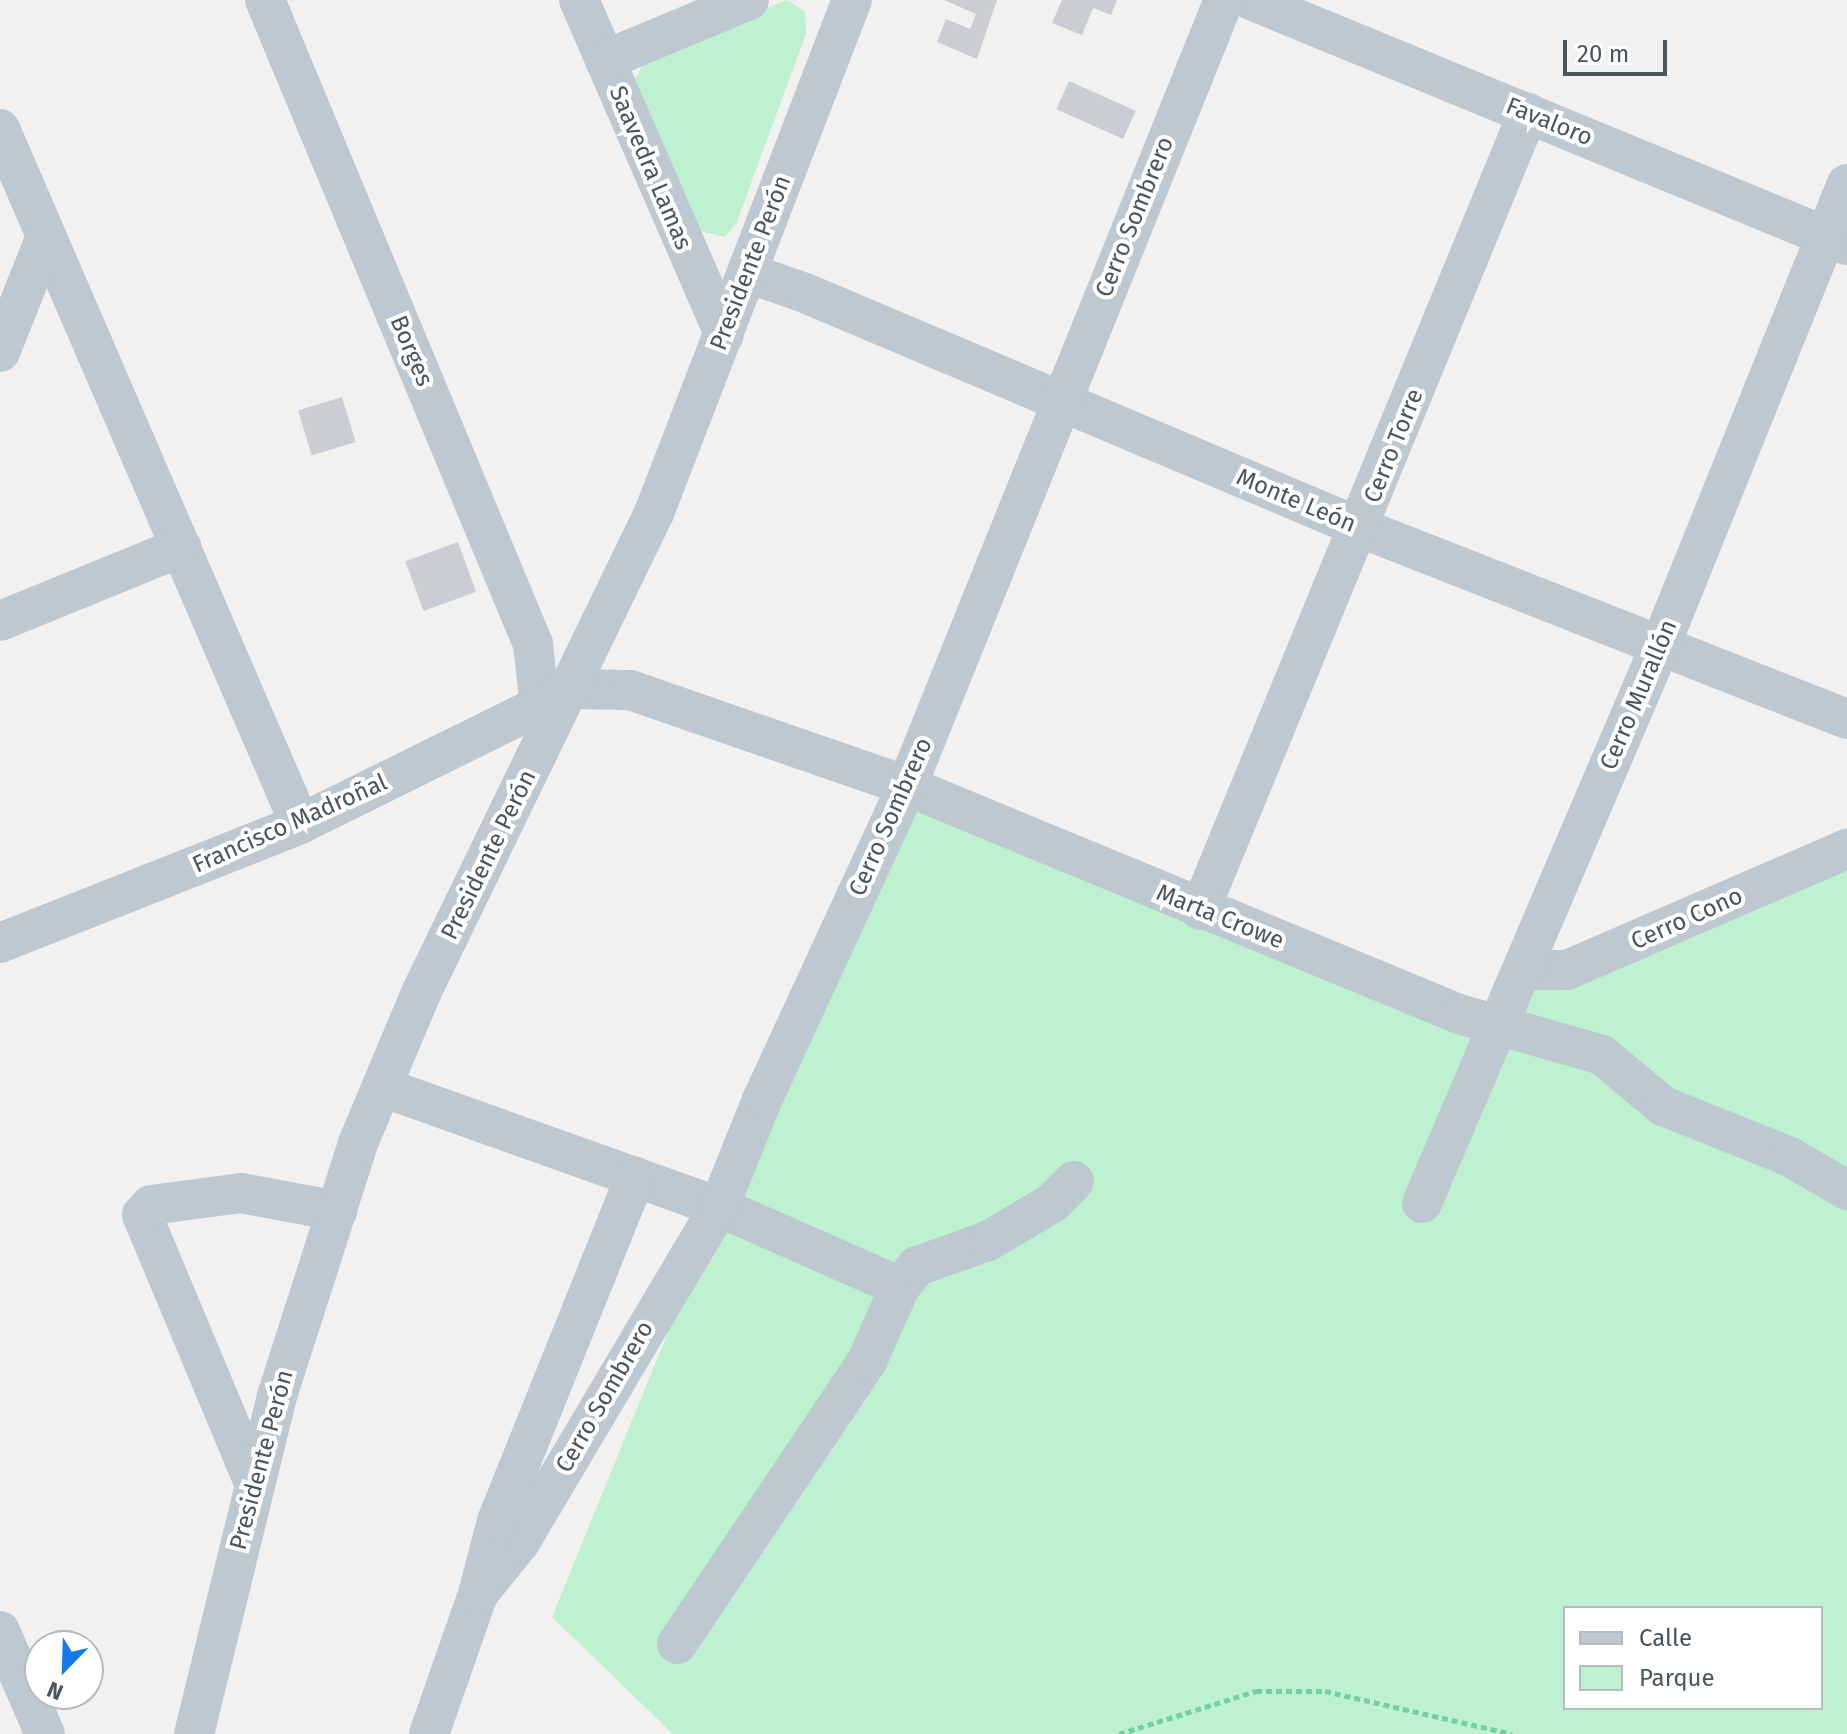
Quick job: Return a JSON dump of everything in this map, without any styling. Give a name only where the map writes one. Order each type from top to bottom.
[{"type":"street","name":"Borges","points":[[265,0],[556,698]]},
{"type":"street","name":"Saavedra Lamas","points":[[579,0],[724,334]]},
{"type":"street","points":[[605,60],[749,0]]},
{"type":"street","name":"Presidente Perón","points":[[194,1734],[277,1396],[337,1211],[382,1087],[421,993],[556,698],[654,513],[852,0]]},
{"type":"street","name":"Cerro Sombrero","points":[[478,1594],[520,1542],[719,1207],[762,1100],[907,786],[1060,400],[1224,0]]},
{"type":"street","name":"Favaloro","points":[[1251,0],[1836,241]]},
{"type":"street","name":"Cerro Torre","points":[[1200,910],[1361,528],[1528,113]]},
{"type":"street","points":[[0,129],[300,824]]},
{"type":"street","name":"Cerro Murallón","points":[[1422,1203],[1836,241],[1847,184]]},
{"type":"street","points":[[0,352],[45,239]]},
{"type":"street","name":"Monte León","points":[[748,273],[1060,400],[1361,528],[1847,719]]},
{"type":"street","points":[[0,621],[181,547]]},
{"type":"street","name":"Marta Crowe","points":[[556,698],[630,690],[907,786],[1200,910],[1459,1014],[1602,1055],[1663,1106],[1788,1156],[1847,1190]]},
{"type":"street","name":"Francisco Madroñal","points":[[0,943],[300,824],[556,698]]},
{"type":"street","name":"Cerro Cono","points":[[1522,970],[1567,970],[1847,849]]},
{"type":"street","points":[[382,1087],[719,1207],[900,1287]]},
{"type":"street","name":"Cerro Sombrero","points":[[429,1734],[478,1594],[497,1521],[635,1177]]},
{"type":"street","points":[[677,1644],[867,1361],[900,1287],[917,1266],[988,1241],[1052,1203],[1074,1181]]},
{"type":"street","points":[[255,1485],[142,1215],[151,1205],[241,1193],[337,1211]]},
{"type":"street","points":[[0,1631],[45,1734]]},
{"type":"path","points":[[1119,1734],[1256,1691],[1325,1691],[1512,1734]]},
{"type":"green space","points":[[786,0],[805,11],[806,34],[736,224],[724,237],[701,231],[633,83],[644,62]]},
{"type":"green space","points":[[907,786],[1459,1014],[1847,857],[1847,1734],[673,1734],[552,1617],[719,1207]]},
{"type":"building","points":[[944,0],[997,0],[977,59],[937,42],[946,19],[970,29],[976,14]]},
{"type":"building","points":[[1062,0],[1117,0],[1111,15],[1093,8],[1082,35],[1052,23]]},
{"type":"building","points":[[1069,81],[1136,111],[1123,139],[1056,109]]},
{"type":"building","points":[[342,397],[356,442],[312,455],[298,410]]},
{"type":"building","points":[[458,542],[476,592],[424,611],[405,561]]}]
